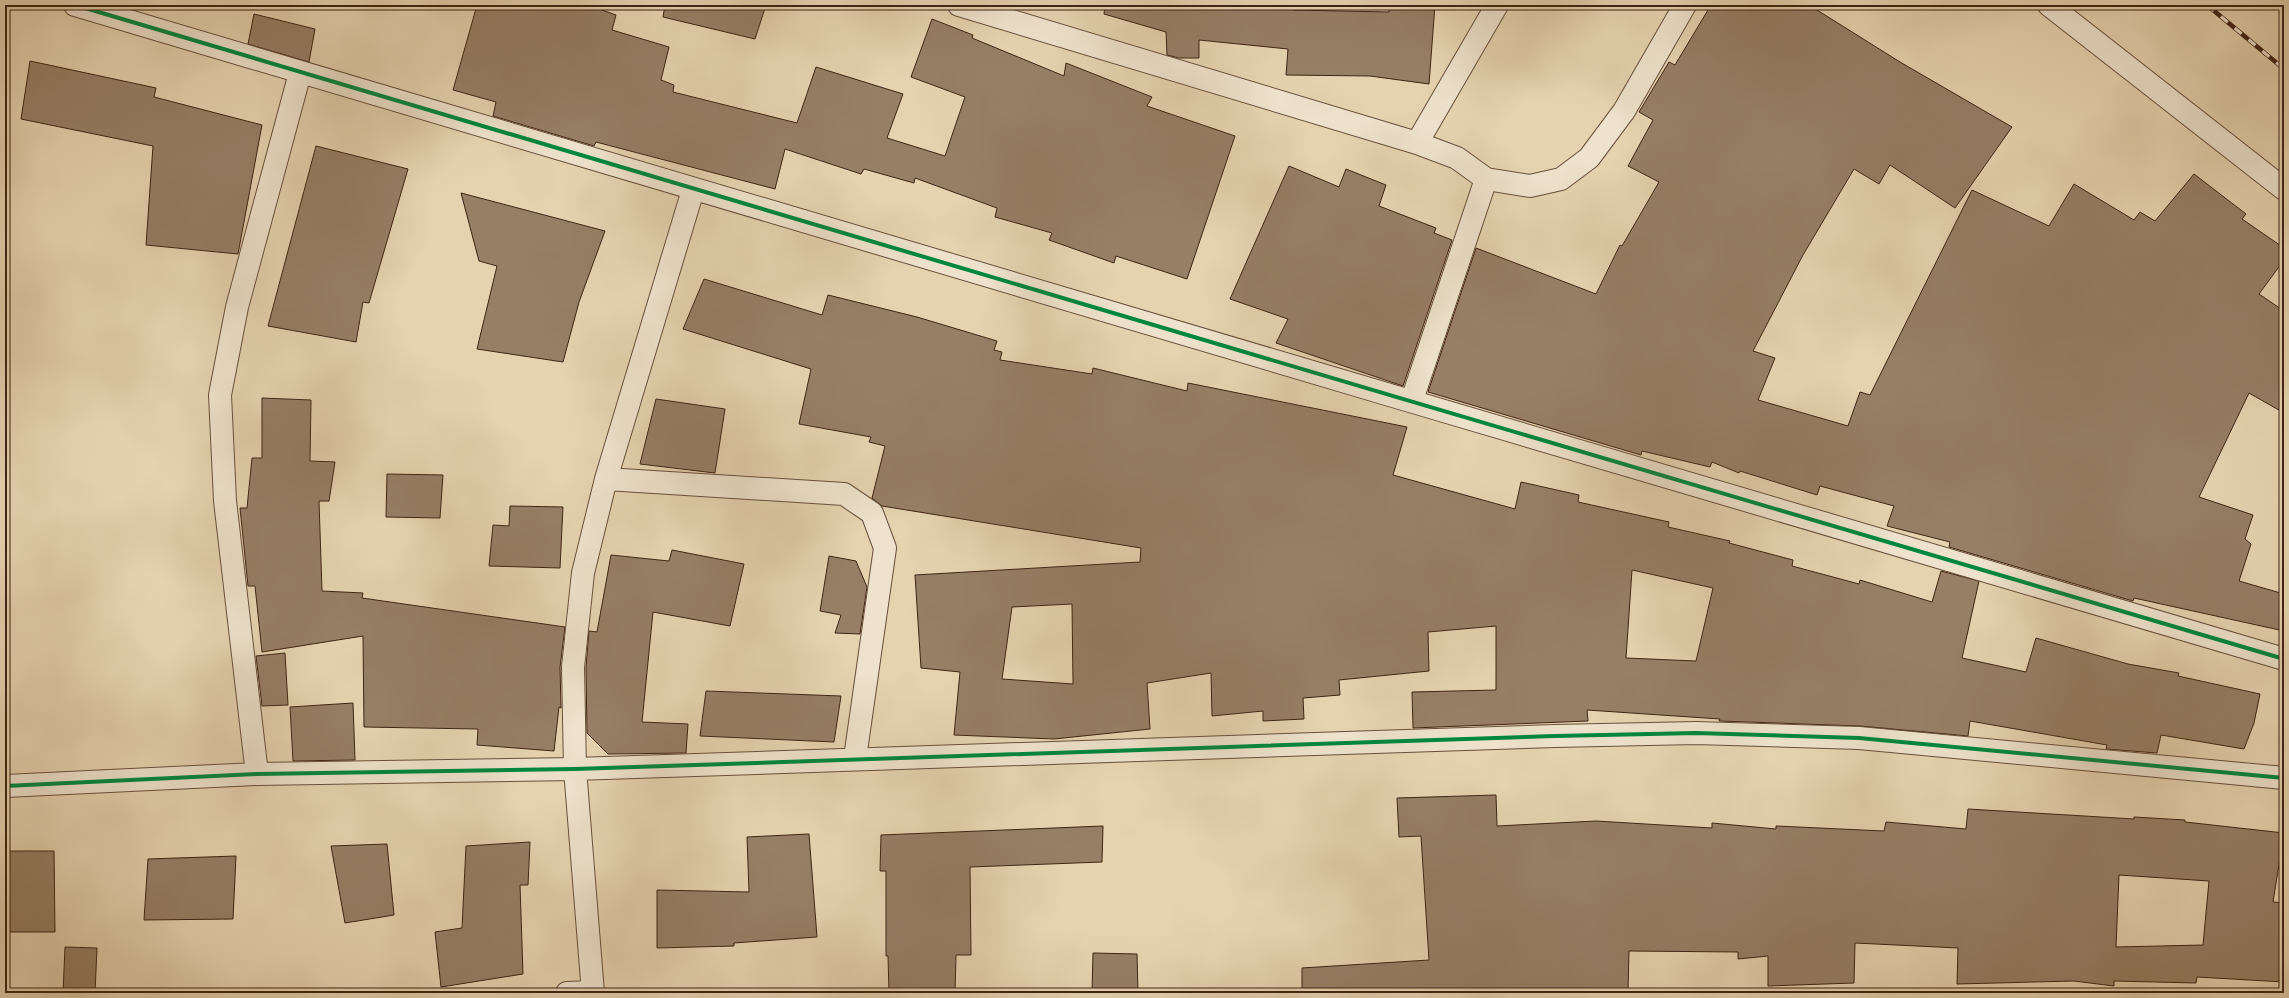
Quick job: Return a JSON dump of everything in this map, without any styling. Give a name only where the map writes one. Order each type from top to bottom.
[{"type":"street","points":[[75,5],[693,190],[1412,400],[2284,659]]},
{"type":"street","points":[[959,5],[1417,143],[1457,158],[1486,179],[1530,186],[1561,179],[1589,158],[1624,111],[1685,5]]},
{"type":"street","points":[[1417,143],[1497,5]]},
{"type":"street","points":[[2050,5],[2284,189]]},
{"type":"street","points":[[256,774],[225,501],[220,395],[237,307],[300,73]]},
{"type":"street","points":[[1412,400],[1486,179]]},
{"type":"street","points":[[567,993],[593,992],[575,769],[574,659],[583,573],[606,479],[693,190]]},
{"type":"street","points":[[606,479],[844,494],[872,513],[886,548],[855,758]]},
{"type":"street","points":[[5,786],[256,774],[575,769],[855,758],[1554,736],[1696,733],[1859,738],[2284,778]]},
{"type":"building","points":[[477,5],[588,5],[616,15],[612,30],[669,47],[661,80],[674,85],[673,92],[797,123],[816,67],[903,94],[887,138],[945,156],[965,97],[911,77],[932,19],[973,35],[972,38],[1064,76],[1066,63],[1152,97],[1147,106],[1235,136],[1187,279],[1116,256],[1114,263],[1049,240],[1052,233],[995,217],[997,208],[915,178],[914,183],[864,169],[861,174],[785,149],[775,189],[596,142],[594,146],[493,116],[496,102],[453,90]]},
{"type":"building","points":[[665,5],[766,5],[755,39],[663,17]]},
{"type":"building","points":[[1105,5],[1294,5],[1293,10],[1389,12],[1390,5],[1435,5],[1429,84],[1370,76],[1286,75],[1288,49],[1199,40],[1199,58],[1179,58],[1167,55],[1166,32],[1104,14]]},
{"type":"building","points":[[1711,5],[1809,5],[1900,62],[2012,127],[1955,208],[1890,165],[1879,184],[1854,169],[1803,255],[1753,351],[1775,358],[1758,400],[1848,426],[1860,392],[1870,395],[1972,190],[2049,226],[2074,184],[2134,220],[2140,212],[2155,221],[2194,174],[2246,214],[2242,219],[2284,248],[2284,260],[2259,294],[2284,311],[2284,413],[2249,393],[2199,497],[2253,515],[2245,539],[2251,544],[2239,581],[2284,594],[2284,631],[2134,598],[2133,601],[1949,547],[1950,542],[1887,526],[1894,506],[1820,486],[1817,495],[1740,471],[1739,473],[1712,462],[1710,467],[1642,451],[1641,455],[1428,392],[1476,248],[1596,294],[1620,245],[1622,246],[1659,182],[1628,166],[1653,120],[1639,112],[1669,62],[1675,65]]},
{"type":"building","points":[[254,14],[315,29],[309,62],[248,44]]},
{"type":"building","points":[[30,61],[156,88],[154,97],[262,125],[238,254],[146,245],[153,146],[21,119]]},
{"type":"building","points":[[316,146],[408,169],[369,303],[363,302],[356,342],[268,326]]},
{"type":"building","points":[[1289,166],[1339,187],[1346,169],[1386,185],[1379,206],[1436,228],[1434,233],[1452,240],[1403,386],[1276,343],[1288,319],[1230,299]]},
{"type":"building","points":[[461,193],[605,231],[579,302],[563,362],[477,349],[497,266],[479,261]]},
{"type":"building","points":[[704,279],[822,315],[828,295],[917,317],[997,341],[994,350],[1002,352],[1000,360],[1092,374],[1093,368],[1187,391],[1188,383],[1407,427],[1393,475],[1515,509],[1521,482],[1579,495],[1578,502],[1669,522],[1668,527],[1730,541],[1729,543],[1793,560],[1792,566],[1859,584],[1860,580],[1932,602],[1941,571],[1979,581],[1962,658],[2026,672],[2036,638],[2128,664],[2179,673],[2178,676],[2260,694],[2254,723],[2244,749],[2161,735],[2157,753],[2106,749],[2107,745],[1970,721],[1968,736],[1860,726],[1719,721],[1720,719],[1587,710],[1588,721],[1413,728],[1412,692],[1496,690],[1496,626],[1428,632],[1429,671],[1339,680],[1340,695],[1303,698],[1304,719],[1263,721],[1263,711],[1212,716],[1211,673],[1147,683],[1150,729],[1054,739],[954,735],[960,672],[921,668],[915,575],[1140,562],[1141,548],[882,506],[872,498],[885,446],[869,442],[871,437],[799,424],[811,369],[683,329]],"holes":[[[1632,570],[1713,588],[1696,661],[1626,658]],[[1072,604],[1073,684],[1002,679],[1012,607]]]},
{"type":"building","points":[[262,398],[311,400],[310,461],[335,462],[329,501],[319,501],[322,591],[363,593],[362,598],[565,627],[560,667],[561,708],[559,707],[554,751],[477,745],[478,729],[364,727],[363,636],[262,652],[255,586],[248,586],[240,508],[247,508],[252,458],[262,458]]},
{"type":"building","points":[[656,399],[725,409],[715,473],[640,464]]},
{"type":"building","points":[[387,474],[443,475],[440,518],[386,517]]},
{"type":"building","points":[[510,506],[563,507],[560,568],[489,566],[493,525],[509,526]]},
{"type":"building","points":[[672,550],[744,564],[730,626],[653,612],[642,722],[688,724],[686,753],[608,754],[587,733],[586,668],[589,631],[597,632],[611,555],[669,561]]},
{"type":"building","points":[[829,556],[856,561],[867,587],[860,634],[835,633],[841,615],[820,611]]},
{"type":"building","points":[[285,653],[288,705],[262,706],[256,656]]},
{"type":"building","points":[[706,691],[841,696],[834,742],[700,736]]},
{"type":"building","points":[[353,703],[355,760],[293,761],[290,707]]},
{"type":"building","points":[[1496,795],[1497,826],[1596,821],[1712,828],[1712,823],[1776,829],[1776,826],[1884,831],[1886,822],[1966,829],[1968,809],[2134,819],[2134,817],[2185,820],[2185,822],[2284,833],[2273,902],[2284,903],[2284,982],[2197,977],[2196,983],[2114,981],[2114,986],[2074,981],[1957,984],[1958,948],[1855,943],[1854,983],[1768,986],[1768,956],[1738,959],[1738,952],[1629,951],[1628,991],[1302,993],[1302,968],[1429,960],[1421,836],[1399,837],[1397,798]],"holes":[[[2119,875],[2209,881],[2203,945],[2116,947]]]},
{"type":"building","points":[[1103,826],[1102,862],[970,867],[971,955],[956,955],[955,993],[889,993],[888,956],[886,956],[886,871],[880,871],[881,835]]},
{"type":"building","points":[[809,834],[817,937],[734,943],[734,946],[657,948],[657,890],[749,892],[747,837]]},
{"type":"building","points":[[530,842],[528,885],[520,885],[523,974],[441,987],[435,932],[462,928],[466,846]]},
{"type":"building","points":[[387,844],[394,915],[345,923],[331,846]]},
{"type":"building","points":[[5,851],[54,851],[55,932],[5,932]]},
{"type":"building","points":[[236,856],[233,919],[144,920],[148,859]]},
{"type":"building","points":[[65,947],[97,948],[95,993],[63,993]]},
{"type":"building","points":[[1093,953],[1137,954],[1138,993],[1092,993]]},
{"type":"railway","points":[[2207,5],[2284,69]]},
{"type":"cycle path","points":[[75,5],[627,170],[2284,659]]},
{"type":"cycle path","points":[[5,786],[257,774],[575,769],[1555,736],[1696,733],[1859,738],[2284,778]]}]
